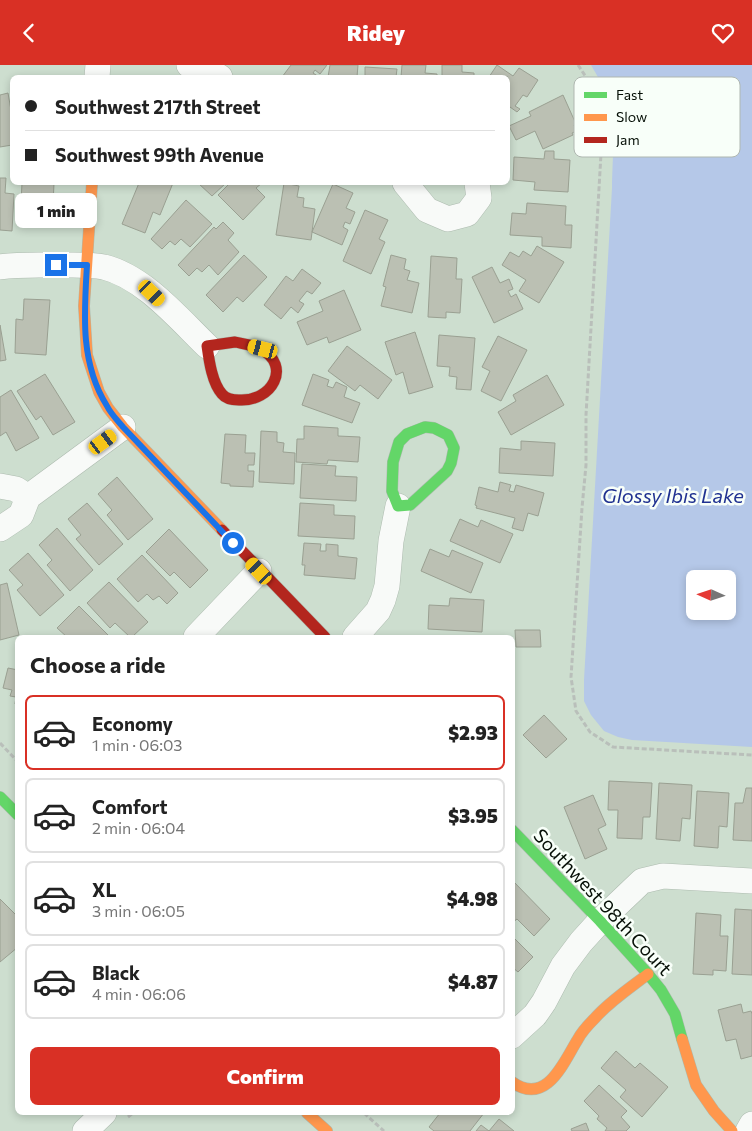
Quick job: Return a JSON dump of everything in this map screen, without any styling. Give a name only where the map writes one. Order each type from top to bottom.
[{"type":"street","points":[[189,65],[206,69],[216,75]]},
{"type":"street","points":[[92,185],[84,318],[87,355],[99,392],[108,408],[123,427],[322,635]]},
{"type":"street","points":[[407,185],[428,210],[448,219],[467,214],[479,198],[477,185]]},
{"type":"street","points":[[0,267],[27,264],[87,265],[105,267],[134,280],[152,293],[207,346],[208,361],[221,394],[231,400],[251,401],[261,398],[268,393],[276,376],[275,365],[270,355],[263,349],[235,342],[207,346]]},
{"type":"street","points":[[0,529],[21,515],[28,497],[123,427]]},
{"type":"street","points":[[358,635],[378,611],[384,600],[387,586],[391,541],[398,505],[392,491],[393,462],[399,441],[407,434],[420,429],[436,427],[443,430],[450,437],[453,447],[452,465],[448,471],[410,505],[398,505]]},
{"type":"street","points":[[0,486],[16,489],[28,497]]},
{"type":"street","points":[[198,635],[259,571]]},
{"type":"street","points":[[0,797],[15,812]]},
{"type":"street","name":"Southwest 98th Court","points":[[515,833],[648,974],[675,1014],[696,1085],[714,1111],[732,1131]]},
{"type":"street","points":[[515,1033],[535,1015],[563,966],[581,942],[642,881],[675,876],[752,881]]},
{"type":"street","points":[[515,1084],[526,1088],[537,1088],[549,1083],[557,1075],[579,1037],[591,1022],[604,1008],[648,974]]},
{"type":"street","points":[[85,1131],[102,1115]]},
{"type":"street","points":[[309,1115],[327,1131]]},
{"type":"street","points":[[748,1131],[752,1124]]},
{"type":"path","points":[[578,65],[586,77]]},
{"type":"path","points":[[601,157],[586,415],[586,465],[571,677],[576,711],[590,732],[612,747],[752,755]]},
{"type":"path","points":[[0,743],[15,759]]},
{"type":"path","points":[[366,1115],[384,1131]]},
{"type":"water","name":"Glossy Ibis Lake","points":[[591,65],[752,65],[752,747],[632,740],[604,731],[591,715],[584,701],[613,157],[740,157],[740,77],[598,77]]},
{"type":"building","points":[[291,65],[327,65],[320,74],[315,70],[313,73],[316,75],[284,75]]},
{"type":"building","points":[[330,65],[358,65],[357,75],[328,75]]},
{"type":"building","points":[[402,65],[426,65],[425,73],[437,74],[437,75],[401,75]]},
{"type":"building","points":[[442,65],[462,65],[462,72],[474,73],[474,75],[442,75]]},
{"type":"building","points":[[497,65],[513,76],[519,68],[538,80],[527,97],[523,95],[515,106],[520,109],[517,112],[510,107],[510,75],[490,75]]},
{"type":"building","points":[[365,67],[397,69],[396,75],[365,75]]},
{"type":"building","points":[[8,93],[10,104],[10,145],[0,147],[0,95]]},
{"type":"building","points":[[563,95],[574,120],[573,135],[543,149],[535,131],[516,140],[510,126],[531,116],[529,112]]},
{"type":"building","points":[[545,151],[554,151],[554,159],[570,160],[568,192],[534,190],[535,182],[513,180],[514,157],[544,159]]},
{"type":"building","points":[[0,178],[6,178],[5,193],[14,194],[12,231],[0,230]]},
{"type":"building","points":[[22,185],[54,185],[52,227],[27,226],[28,204],[21,203]]},
{"type":"building","points":[[138,185],[172,185],[160,215],[153,212],[145,233],[122,224]]},
{"type":"building","points":[[200,185],[224,185],[212,196]]},
{"type":"building","points":[[228,185],[260,185],[256,188],[265,197],[243,220],[218,195]]},
{"type":"building","points":[[284,185],[299,186],[297,197],[304,198],[303,207],[315,209],[311,240],[276,235]]},
{"type":"building","points":[[333,185],[353,193],[346,208],[355,212],[350,224],[345,222],[343,227],[348,230],[342,245],[312,232]]},
{"type":"building","points":[[186,200],[212,224],[190,247],[181,239],[175,245],[170,241],[162,249],[151,239]]},
{"type":"building","points":[[527,203],[566,206],[565,225],[572,225],[571,248],[542,246],[542,237],[510,235],[512,213],[526,214]]},
{"type":"building","points":[[365,210],[388,220],[379,239],[385,242],[371,274],[343,261]]},
{"type":"building","points":[[223,222],[234,233],[228,240],[239,252],[218,275],[209,265],[202,272],[197,268],[189,276],[178,265],[214,227],[216,229]]},
{"type":"building","points":[[537,246],[564,262],[539,303],[519,291],[526,280],[502,265],[510,252],[519,257],[523,251],[531,256]]},
{"type":"building","points":[[244,255],[267,277],[243,302],[237,297],[223,312],[206,295]]},
{"type":"building","points":[[391,255],[406,259],[404,269],[410,271],[407,280],[419,283],[412,313],[381,306],[386,287],[383,286]]},
{"type":"building","points":[[431,256],[457,258],[456,279],[462,279],[460,313],[446,312],[446,318],[428,317]]},
{"type":"building","points":[[492,267],[500,283],[509,279],[513,289],[508,291],[511,297],[516,294],[523,309],[494,323],[472,277]]},
{"type":"building","points":[[302,269],[321,283],[312,294],[307,291],[299,301],[304,304],[298,313],[291,307],[281,319],[264,305],[286,276],[293,281]]},
{"type":"building","points":[[344,290],[361,330],[329,343],[327,337],[307,345],[297,322],[323,311],[319,301]]},
{"type":"building","points":[[24,299],[50,300],[46,355],[15,353],[16,319],[23,320]]},
{"type":"building","points":[[0,325],[6,360],[0,361]]},
{"type":"building","points":[[415,332],[433,387],[409,394],[403,372],[396,375],[385,342]]},
{"type":"building","points":[[439,335],[475,338],[471,390],[456,389],[457,377],[449,376],[450,367],[437,366]]},
{"type":"building","points":[[498,336],[527,350],[501,401],[481,391],[490,371],[482,367]]},
{"type":"building","points":[[347,346],[392,380],[378,399],[360,385],[355,391],[328,371]]},
{"type":"building","points":[[45,374],[75,422],[53,435],[41,416],[36,420],[17,391]]},
{"type":"building","points":[[313,374],[329,380],[327,386],[333,388],[336,382],[347,387],[344,397],[360,403],[352,423],[302,405]]},
{"type":"building","points":[[547,375],[564,405],[511,435],[498,412],[516,401],[513,395]]},
{"type":"building","points":[[11,390],[39,438],[16,451],[6,432],[0,436],[0,397]]},
{"type":"building","points":[[304,426],[338,428],[338,436],[360,437],[358,462],[328,460],[327,464],[296,462],[297,439],[304,439]]},
{"type":"building","points":[[261,431],[277,432],[277,442],[284,443],[283,452],[295,453],[294,484],[259,482]]},
{"type":"building","points":[[225,434],[246,435],[245,453],[255,453],[254,465],[248,465],[248,471],[254,471],[253,487],[230,486],[230,484],[221,483]]},
{"type":"building","points":[[521,441],[555,443],[553,476],[499,473],[500,448],[521,450]]},
{"type":"building","points":[[302,464],[336,466],[335,476],[357,477],[356,501],[300,498]]},
{"type":"building","points":[[117,477],[153,519],[128,540],[107,515],[112,510],[98,494]]},
{"type":"building","points":[[500,482],[511,485],[509,491],[514,492],[516,485],[544,493],[538,516],[528,513],[523,531],[512,528],[515,518],[476,508],[479,487],[498,492]]},
{"type":"building","points":[[87,503],[123,544],[99,565],[76,539],[81,535],[68,519]]},
{"type":"building","points":[[300,503],[334,505],[334,515],[355,516],[354,539],[298,536]]},
{"type":"building","points":[[460,519],[478,527],[481,520],[513,534],[500,563],[450,541]]},
{"type":"building","points":[[57,528],[93,570],[70,591],[47,565],[52,560],[39,545]]},
{"type":"building","points":[[169,529],[208,570],[190,588],[174,572],[170,576],[146,552]]},
{"type":"building","points":[[304,543],[321,544],[320,551],[326,551],[326,544],[338,545],[338,556],[357,558],[355,579],[304,575],[305,565],[302,565]]},
{"type":"building","points":[[430,549],[449,557],[452,550],[483,563],[471,593],[421,571]]},
{"type":"building","points":[[28,553],[64,595],[40,616],[17,590],[23,585],[9,570]]},
{"type":"building","points":[[142,555],[178,593],[167,604],[159,596],[153,600],[147,594],[138,602],[117,579]]},
{"type":"building","points":[[109,582],[148,622],[134,635],[128,635],[115,623],[110,628],[87,603]]},
{"type":"building","points":[[7,583],[19,635],[0,640],[0,585]]},
{"type":"building","points":[[450,598],[484,600],[482,632],[428,629],[429,605],[449,606]]},
{"type":"building","points":[[79,606],[108,635],[65,635],[57,628]]},
{"type":"building","points":[[515,630],[540,630],[541,647],[516,647]]},
{"type":"building","points":[[8,668],[15,669],[15,697],[10,696],[12,690],[3,688]]},
{"type":"building","points":[[544,715],[567,739],[546,758],[523,735]]},
{"type":"building","points":[[609,781],[652,783],[650,817],[643,817],[642,839],[617,838],[618,810],[608,810]]},
{"type":"building","points":[[659,783],[692,785],[690,819],[682,818],[680,841],[656,839]]},
{"type":"building","points":[[746,788],[752,788],[752,841],[733,840],[735,803],[743,803]]},
{"type":"building","points":[[697,791],[729,793],[727,827],[719,826],[718,848],[694,846]]},
{"type":"building","points":[[593,795],[606,825],[598,829],[607,849],[585,859],[564,807]]},
{"type":"building","points":[[515,883],[550,919],[534,936],[517,919],[515,921]]},
{"type":"building","points":[[0,899],[15,914],[15,950],[0,962]]},
{"type":"building","points":[[735,909],[752,910],[752,975],[732,974]]},
{"type":"building","points":[[696,913],[721,915],[720,936],[728,936],[726,971],[713,970],[713,975],[693,974]]},
{"type":"building","points":[[515,939],[533,957],[518,972],[515,970]]},
{"type":"building","points":[[741,1004],[743,1013],[751,1011],[752,1014],[752,1056],[741,1059],[736,1039],[726,1041],[718,1010]]},
{"type":"building","points":[[616,1051],[635,1068],[640,1063],[668,1087],[642,1117],[620,1097],[626,1090],[601,1068]]},
{"type":"building","points":[[599,1085],[627,1111],[621,1117],[630,1127],[626,1131],[605,1131],[607,1128],[597,1119],[599,1116],[584,1101]]},
{"type":"building","points":[[438,1115],[482,1115],[470,1131],[434,1131],[429,1127]]},
{"type":"building","points":[[499,1119],[514,1131],[489,1131]]},
{"type":"building","points":[[586,1123],[589,1131],[572,1131],[571,1129]]},
{"type":"building","points":[[481,1125],[489,1131],[476,1131]]},
{"type":"traffic: fast","points":[[425,427],[434,428],[448,435],[454,448],[451,463],[447,471],[410,505],[398,506],[392,491],[393,462],[399,442],[407,434],[425,427]]},
{"type":"traffic: fast","points":[[0,797],[15,812]]},
{"type":"traffic: fast","points":[[515,833],[600,921],[661,990],[675,1014],[682,1039]]},
{"type":"traffic: slow","points":[[92,185],[84,306],[87,355],[99,392],[108,408],[123,427],[222,530]]},
{"type":"traffic: slow","points":[[515,1084],[524,1088],[535,1089],[545,1085],[560,1069],[588,1025],[614,1000],[648,974]]},
{"type":"traffic: slow","points":[[682,1039],[696,1085],[714,1111],[732,1131]]},
{"type":"traffic: slow","points":[[309,1115],[327,1131]]},
{"type":"traffic: jam","points":[[235,342],[261,349],[270,356],[275,364],[274,382],[261,395],[251,399],[234,400],[226,397],[216,384],[212,371],[207,346],[235,342]]},
{"type":"traffic: jam","points":[[222,530],[323,635]]},
{"type":"route","points":[[56,265],[87,265],[84,318],[87,355],[99,392],[108,408],[123,427],[233,543]]}]
